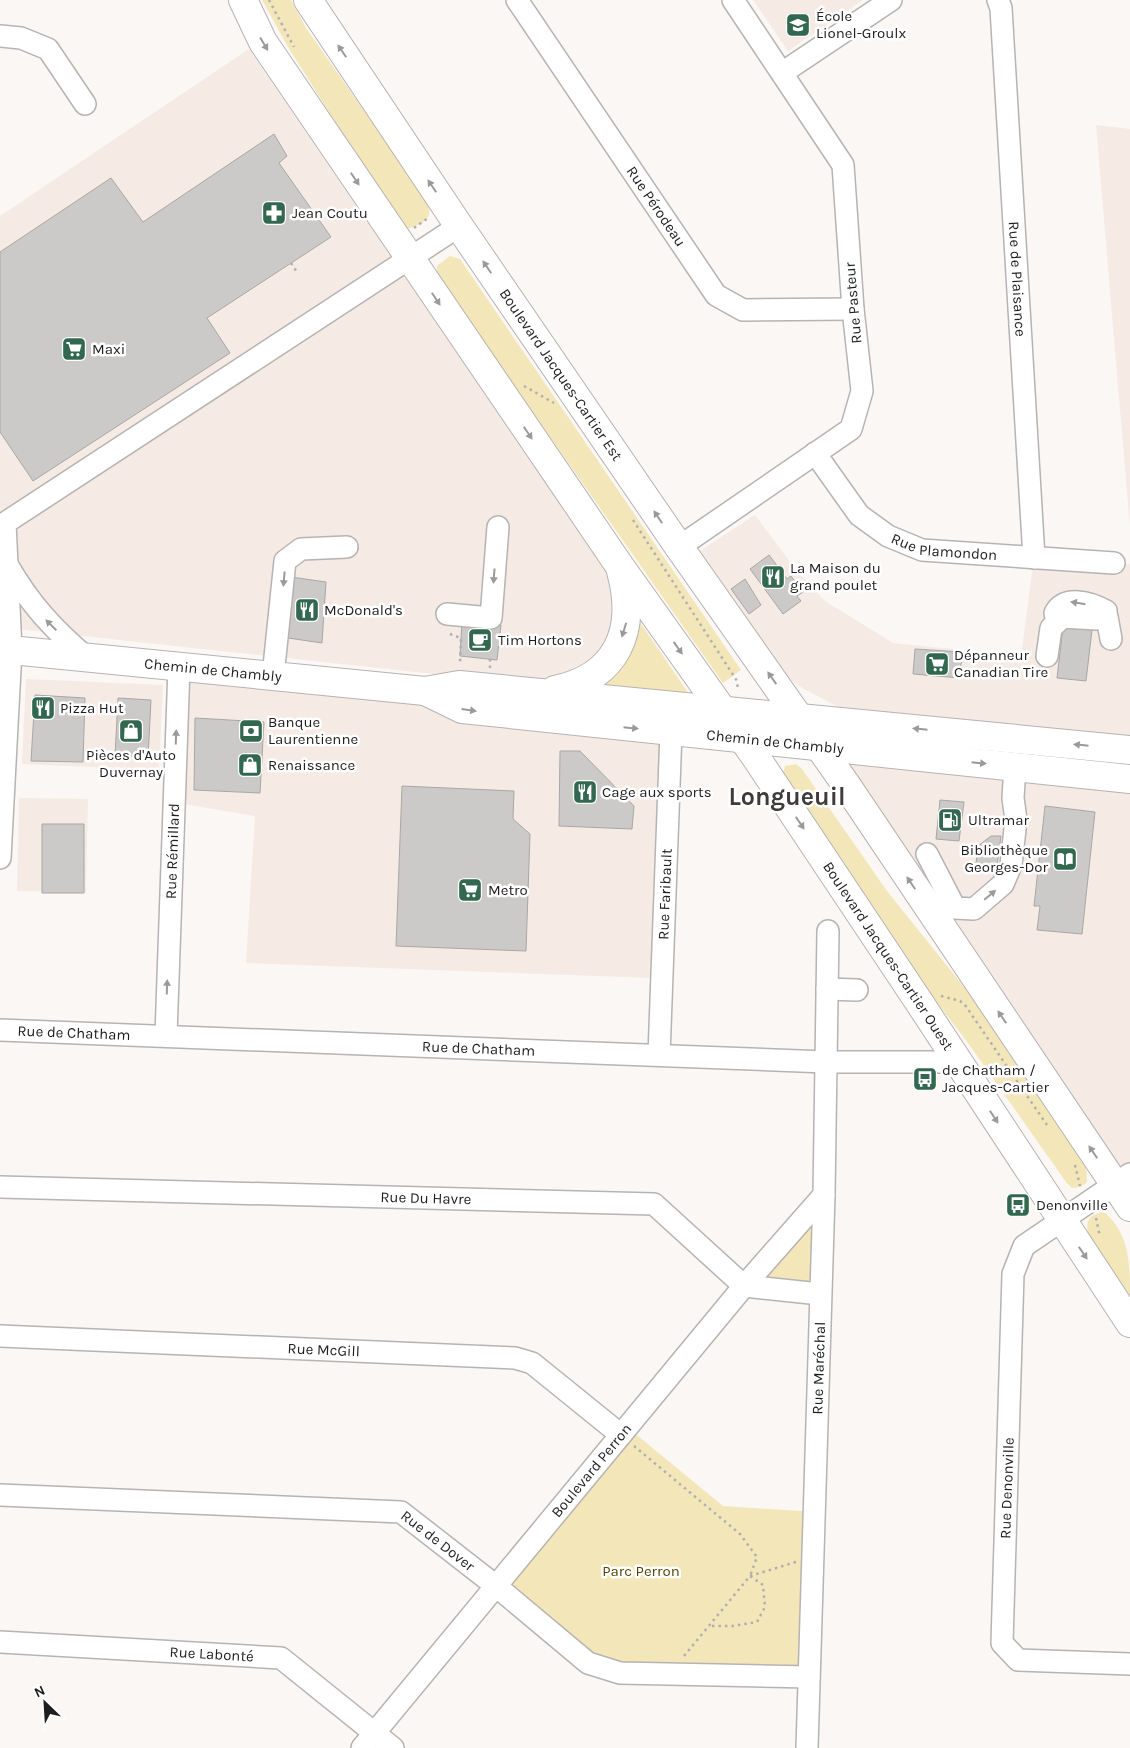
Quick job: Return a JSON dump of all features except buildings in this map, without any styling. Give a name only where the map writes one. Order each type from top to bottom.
[{"type":"main road","points":[[243,0],[263,42],[417,254],[619,565],[743,739]]},
{"type":"main road","name":"Boulevard Jacques-Cartier Est","points":[[308,0],[459,226],[680,548],[820,747]]},
{"type":"main road","points":[[542,692],[577,685],[599,672],[615,652],[626,626],[626,590],[619,565]]},
{"type":"main road","name":"Chemin de Chambly","points":[[5,650],[425,691],[459,685],[542,692],[1130,750]]},
{"type":"main road","name":"Chemin de Chambly","points":[[425,691],[462,709],[1130,779]]},
{"type":"main road","name":"Boulevard Jacques-Cartier Ouest","points":[[743,739],[1130,1323]]},
{"type":"main road","points":[[820,747],[1122,1180],[1130,1207]]},
{"type":"main road","points":[[847,786],[849,763],[861,751]]},
{"type":"street","name":"Rue Pérodeau","points":[[517,0],[716,296],[742,310],[853,309]]},
{"type":"street","name":"Rue Pasteur","points":[[680,548],[851,429],[862,391],[853,309],[843,165],[733,0]]},
{"type":"street","points":[[782,73],[891,0]]},
{"type":"street","name":"Rue de Plaisance","points":[[998,0],[1001,8],[1034,558]]},
{"type":"street","points":[[0,36],[20,38],[48,50],[84,104]]},
{"type":"street","points":[[0,858],[7,564],[5,523],[459,226]]},
{"type":"street","name":"Rue Plamondon","points":[[815,453],[859,515],[888,536],[922,550],[1114,563]]},
{"type":"street","points":[[445,622],[491,618],[498,527]]},
{"type":"street","points":[[272,676],[285,561],[301,550],[347,547]]},
{"type":"street","points":[[7,564],[25,596],[42,616],[87,658]]},
{"type":"street","points":[[1048,656],[1051,628],[1063,617],[1096,619],[1107,617],[1111,639]]},
{"type":"street","name":"Rue Rémillard","points":[[166,1036],[179,667]]},
{"type":"street","name":"Rue Faribault","points":[[659,1055],[671,732]]},
{"type":"street","points":[[927,854],[955,908],[974,909],[1002,884],[1011,865],[1016,820],[1013,798],[1015,767]]},
{"type":"street","name":"Rue Maréchal","points":[[807,1748],[824,1195],[828,931]]},
{"type":"street","points":[[827,989],[857,990]]},
{"type":"street","name":"Rue de Chatham","points":[[0,1030],[826,1062],[958,1062]]},
{"type":"street","name":"Rue Denonville","points":[[1122,1180],[1024,1246],[1013,1274],[1002,1643],[1018,1660],[1130,1664]]},
{"type":"street","name":"Rue Du Havre","points":[[0,1187],[654,1204],[744,1286]]},
{"type":"street","name":"Boulevard Perron","points":[[368,1740],[744,1286],[824,1195]]},
{"type":"street","points":[[744,1286],[820,1294]]},
{"type":"street","name":"Rue McGill","points":[[0,1336],[515,1358],[532,1364],[621,1435]]},
{"type":"street","name":"Rue de Dover","points":[[0,1495],[401,1512],[496,1586],[588,1663],[620,1673],[809,1677]]},
{"type":"street","name":"Rue Labonté","points":[[0,1642],[282,1658],[368,1740],[393,1748]]},
{"type":"path","points":[[269,0],[298,54]]},
{"type":"path","points":[[417,254],[411,230],[430,216]]},
{"type":"path","points":[[291,263],[297,272]]},
{"type":"path","name":"Boulevard Jacques-Cartier Est","points":[[520,383],[554,402],[559,409]]},
{"type":"path","points":[[630,515],[736,681]]},
{"type":"path","points":[[445,622],[461,638],[459,685]]},
{"type":"path","name":"Boulevard Jacques-Cartier Ouest","points":[[936,993],[960,1001],[965,1005],[1047,1125]]},
{"type":"path","points":[[1069,1157],[1075,1165],[1081,1189],[1095,1214],[1101,1242]]},
{"type":"path","points":[[621,1435],[740,1534],[756,1557],[750,1576],[669,1674]]},
{"type":"path","points":[[750,1576],[812,1557]]},
{"type":"path","points":[[708,1626],[732,1626],[756,1622],[765,1606],[763,1585],[750,1576]]},
{"type":"shaded area","name":"École Lionel-Groulx","points":[[753,0],[863,0],[788,51]]},
{"type":"shaded area","points":[[249,49],[607,573],[617,596],[611,645],[575,680],[525,684],[0,627],[0,216]]},
{"type":"shaded area","points":[[1096,125],[1130,129],[1130,527]]},
{"type":"shaded area","points":[[755,515],[796,570],[825,601],[893,643],[1021,656],[1034,558],[1130,564],[1130,750],[848,712],[804,689],[775,669],[698,552]]},
{"type":"shaded area","points":[[26,679],[163,685],[159,770],[22,764]]},
{"type":"shaded area","points":[[188,681],[427,704],[665,742],[654,978],[246,963],[255,816],[184,804]]},
{"type":"shaded area","points":[[849,763],[1130,779],[1130,1174],[1114,1185],[847,786]]},
{"type":"shaded area","points":[[19,798],[88,799],[86,892],[17,891]]},
{"type":"green space","points":[[262,0],[291,0],[306,28],[427,201],[429,214],[422,223],[403,229],[288,47]]},
{"type":"green space","points":[[450,256],[460,259],[741,670],[723,683],[437,275],[437,266]]},
{"type":"green space","points":[[639,621],[687,691],[683,697],[586,689]]},
{"type":"green space","points":[[796,764],[802,769],[887,891],[976,1002],[1086,1165],[1087,1182],[1081,1187],[1072,1188],[1066,1182],[971,1047],[910,967],[782,775],[785,766]]},
{"type":"green space","points":[[824,1195],[820,1294],[744,1286]]},
{"type":"green space","points":[[1104,1212],[1113,1221],[1124,1240],[1129,1262],[1130,1298],[1089,1237],[1087,1227],[1089,1220],[1094,1215]]},
{"type":"green space","name":"Parc Perron","points":[[627,1427],[723,1506],[814,1512],[809,1677],[620,1673],[496,1586]]},
{"type":"place","name":"École Lionel-Groulx","points":[[798,25]]},
{"type":"place","name":"Jean Coutu","points":[[274,213]]},
{"type":"place","name":"Maxi","points":[[74,349]]},
{"type":"place","name":"La Maison du grand poulet","points":[[773,577]]},
{"type":"place","name":"McDonald's","points":[[307,610]]},
{"type":"place","name":"Tim Hortons","points":[[480,640]]},
{"type":"place","name":"Dépanneur Canadian Tire","points":[[937,664]]},
{"type":"place","name":"Pizza Hut","points":[[43,708]]},
{"type":"place","name":"Pièces d'Auto Duvernay","points":[[131,731]]},
{"type":"place","name":"Banque Laurentienne","points":[[251,731]]},
{"type":"place","name":"Renaissance","points":[[250,765]]},
{"type":"place","name":"Cage aux sports","points":[[585,792]]},
{"type":"place","name":"Ultramar","points":[[950,820]]},
{"type":"place","name":"Bibliothèque Georges-Dor","points":[[1065,859]]},
{"type":"place","name":"Metro","points":[[470,890]]},
{"type":"place","name":"de Chatham / Jacques-Cartier","points":[[925,1079]]},
{"type":"place","name":"Denonville","points":[[1018,1205]]},
{"type":"district","name":"Longueuil","points":[[787,796]]}]
